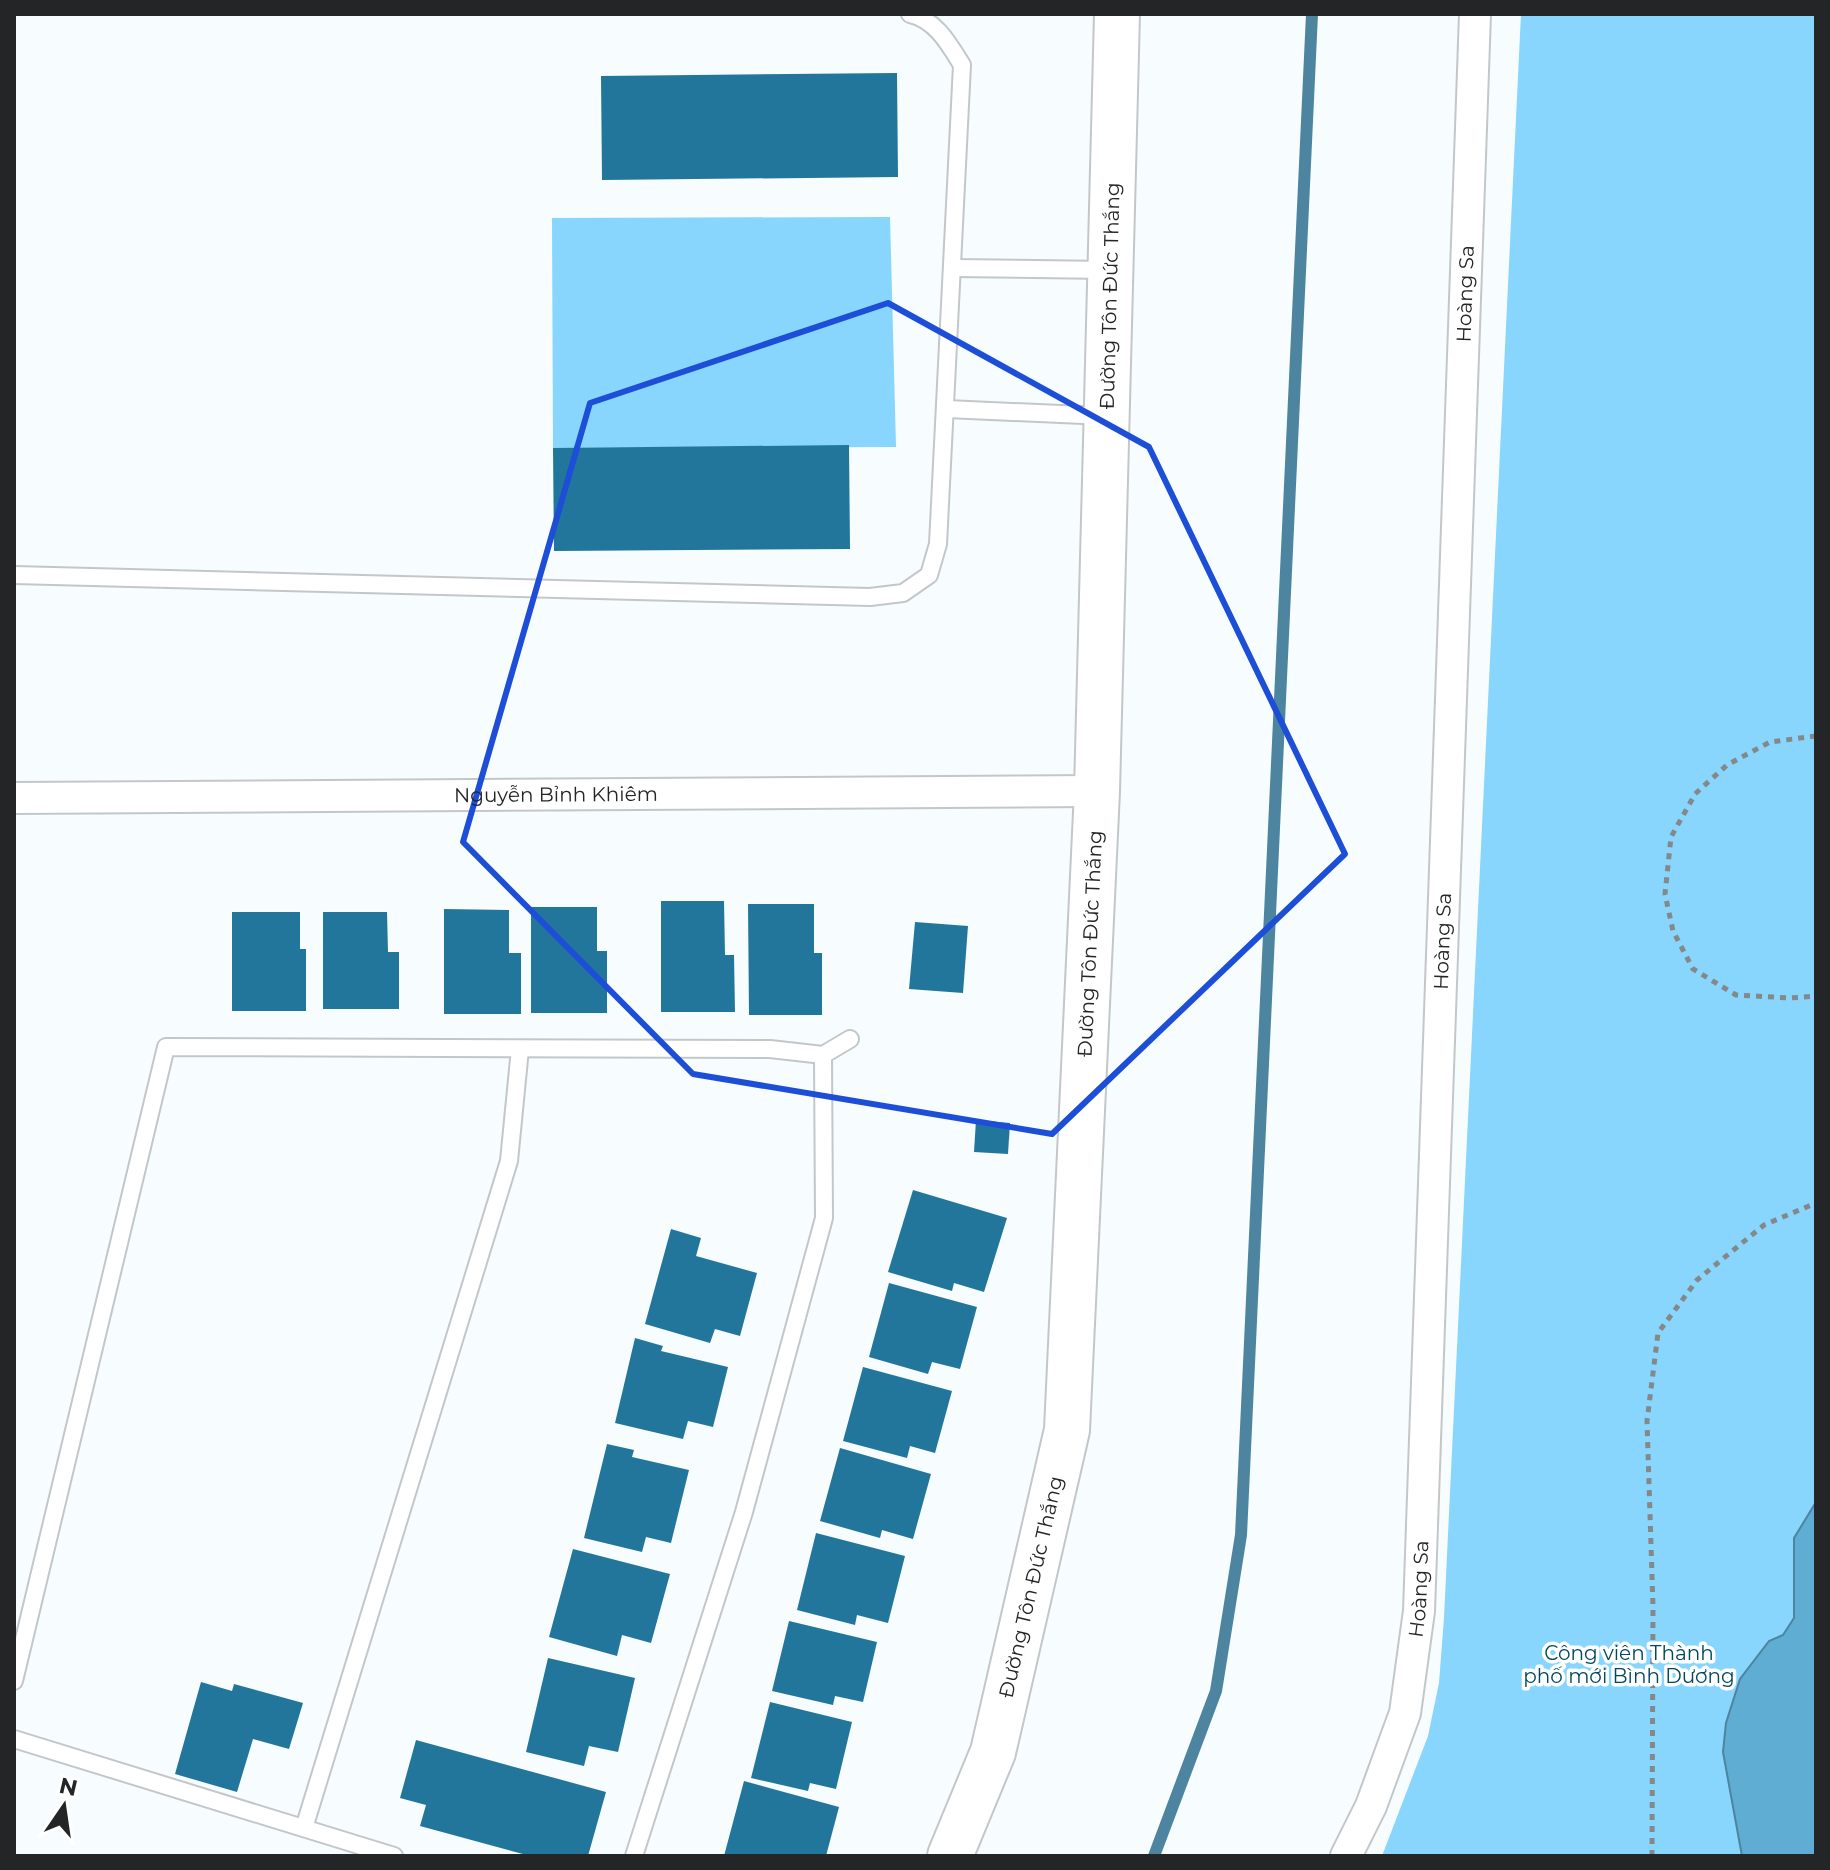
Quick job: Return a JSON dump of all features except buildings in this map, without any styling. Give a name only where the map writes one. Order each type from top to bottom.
[{"type":"street","name":"Đường Tôn Đức Thắng","points":[[950,1856],[993,1752],[1067,1430],[1097,791],[1117,14]]},
{"type":"street","name":"Hoàng Sa","points":[[1346,1856],[1371,1806],[1405,1713],[1419,1611],[1475,14]]},
{"type":"street","name":"Nguyễn Bỉnh Khiêm","points":[[14,798],[1097,791]]},
{"type":"lane","points":[[14,575],[870,597],[903,593],[929,575],[938,544],[962,65],[944,36],[921,16],[910,14]]},
{"type":"lane","points":[[953,268],[1110,270]]},
{"type":"lane","points":[[947,409],[1107,416]]},
{"type":"lane","points":[[14,1681],[166,1047],[770,1049],[823,1055],[850,1039]]},
{"type":"lane","points":[[304,1828],[509,1161],[520,1049]]},
{"type":"lane","points":[[634,1856],[744,1512],[824,1218],[823,1055]]},
{"type":"lane","points":[[14,1739],[394,1856]]},
{"type":"path","points":[[1816,736],[1770,742],[1727,765],[1695,794],[1671,837],[1665,894],[1673,931],[1693,969],[1736,995],[1816,996]]},
{"type":"path","points":[[1652,1856],[1653,1607],[1647,1421],[1658,1333],[1697,1280],[1764,1225],[1816,1203]]},
{"type":"highlighted area","points":[[888,303],[1149,447],[1345,854],[1052,1134],[693,1074],[463,842],[590,403]]},
{"type":"green space","name":"Công viên Thành phố mới Bình Dương","points":[[1521,14],[1816,14],[1816,1856],[1382,1856],[1428,1736],[1439,1683],[1444,1618]]},
{"type":"green space","points":[[890,217],[896,447],[553,448],[552,218]]},
{"type":"shaded area","points":[[1816,1502],[1816,1856],[1742,1856],[1723,1752],[1726,1723],[1740,1679],[1769,1641],[1783,1635],[1794,1618],[1794,1538]]},
{"type":"waterway","points":[[1154,1856],[1216,1691],[1241,1535],[1312,14]]}]
